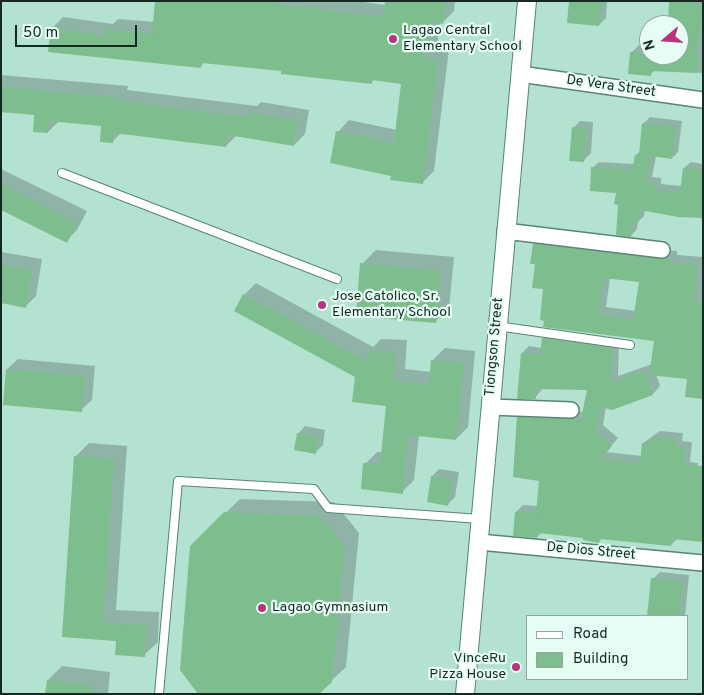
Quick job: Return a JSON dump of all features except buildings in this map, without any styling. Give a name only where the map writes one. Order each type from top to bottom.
[{"type":"street","name":"Tiongson Street","points":[[465,694],[527,1]]},
{"type":"street","name":"De Vera Street","points":[[520,74],[703,100]]},
{"type":"street","points":[[505,231],[662,250]]},
{"type":"street","points":[[490,407],[572,410]]},
{"type":"street","name":"De Dios Street","points":[[479,542],[703,563]]},
{"type":"lane","points":[[62,173],[337,279]]},
{"type":"lane","points":[[497,326],[630,345]]},
{"type":"lane","points":[[159,694],[178,481],[314,489],[328,508],[480,519]]},
{"type":"place","name":"Lagao Central Elementary School","points":[[393,39]]},
{"type":"place","name":"Jose Catolico, Sr. Elementary School","points":[[322,305]]},
{"type":"place","name":"Lagao Gymnasium","points":[[262,608]]},
{"type":"place","name":"VinceRu Pizza House","points":[[516,667]]}]
